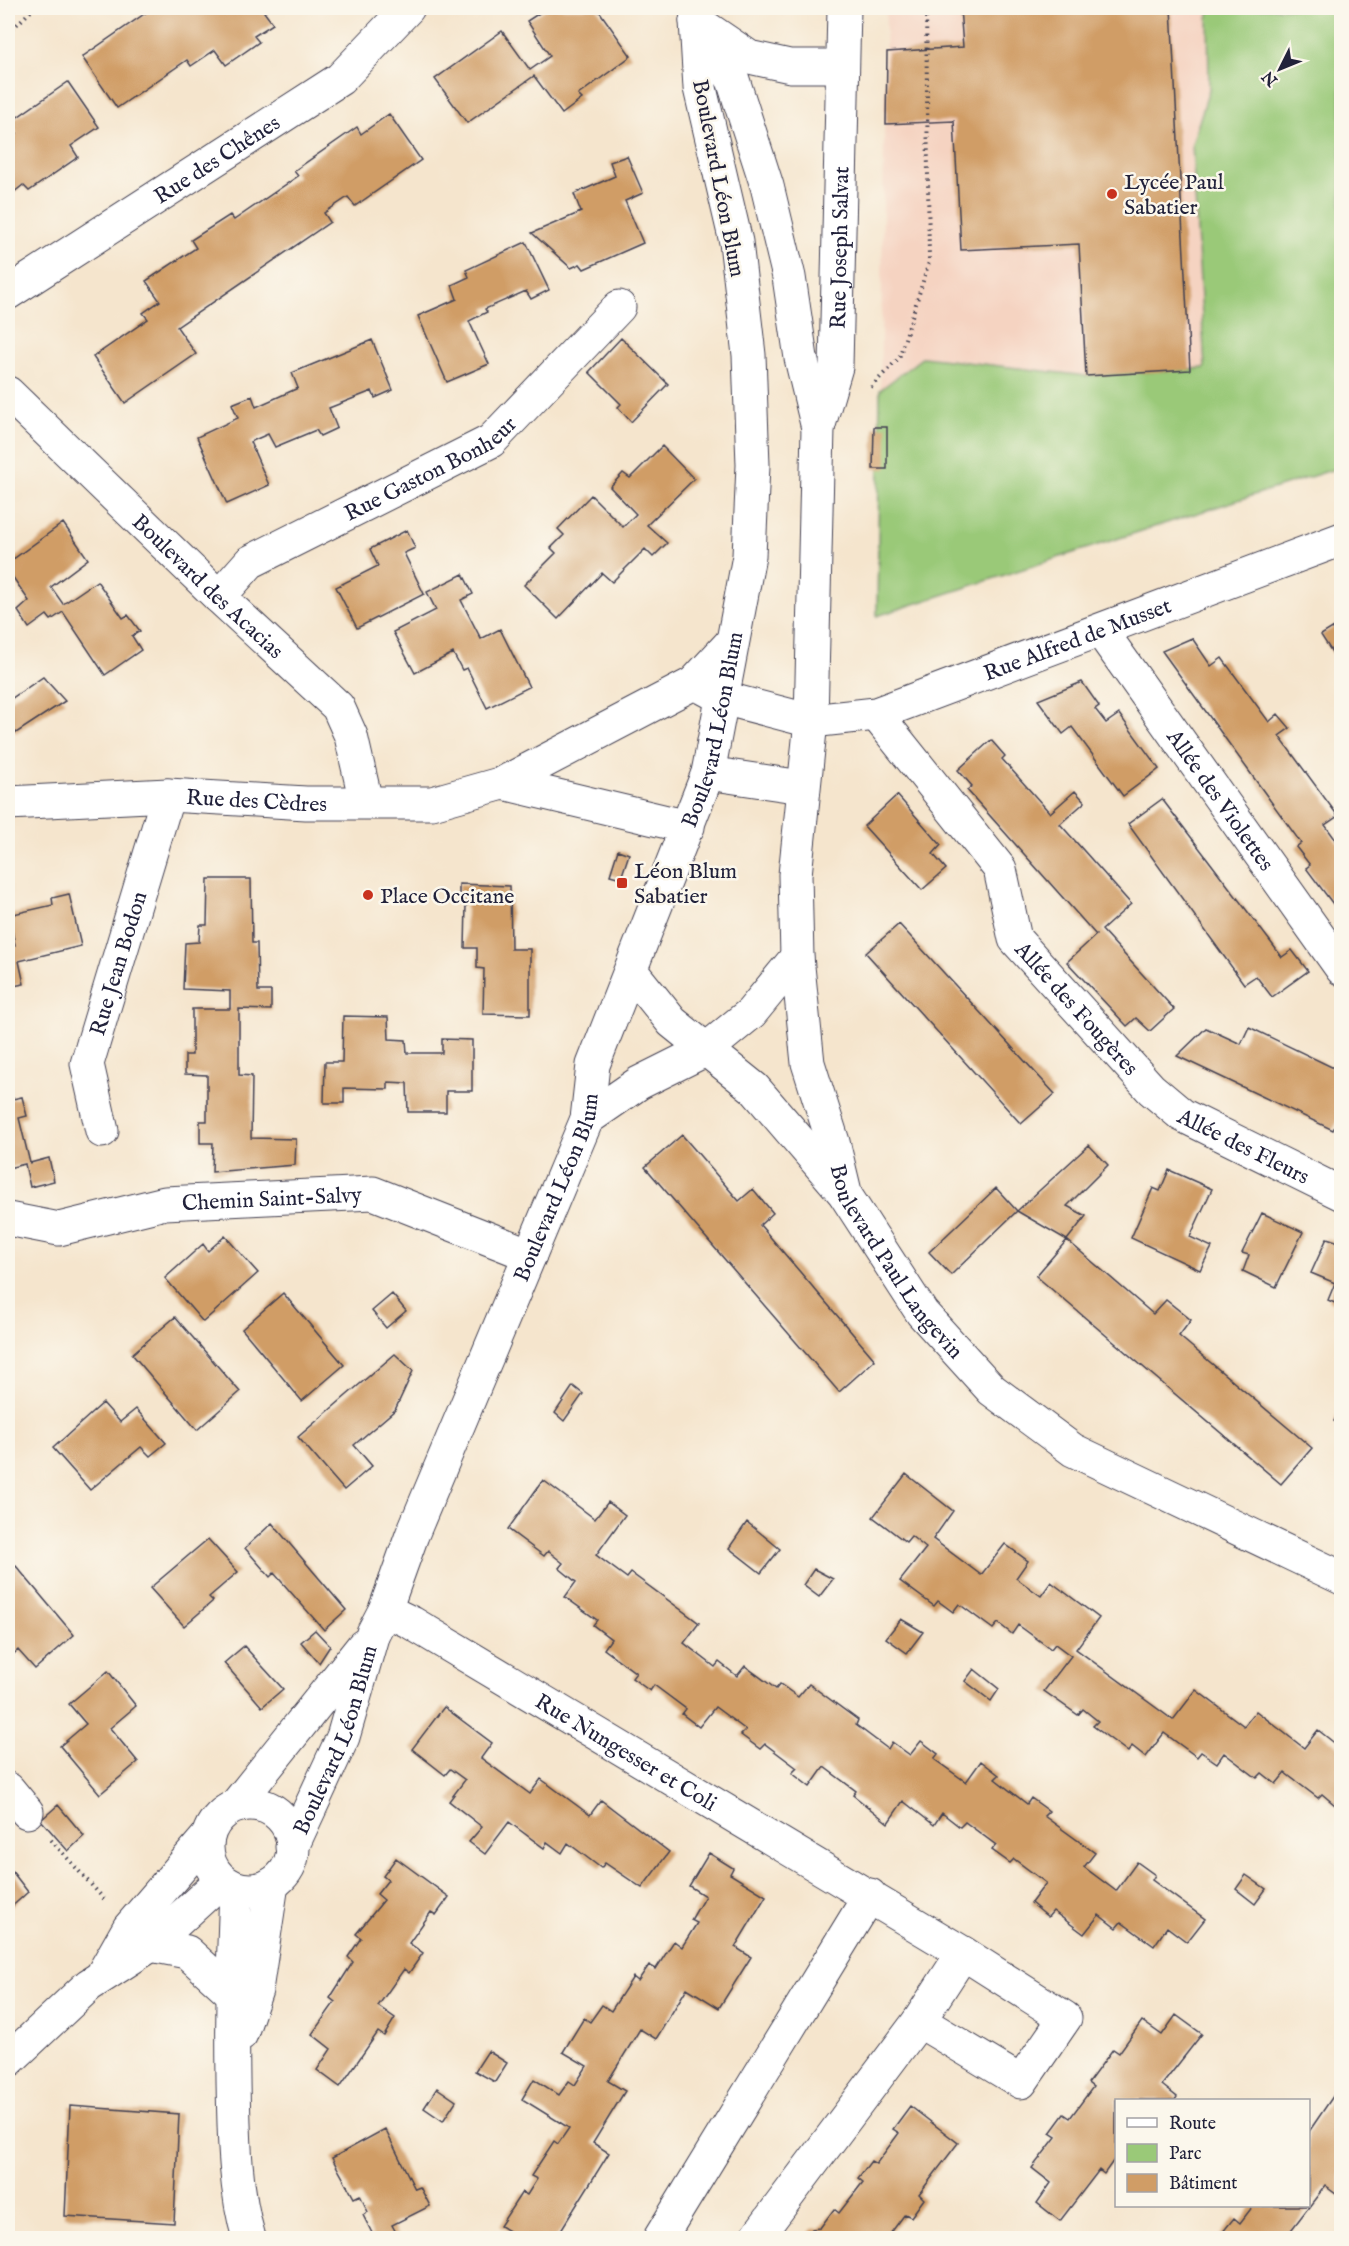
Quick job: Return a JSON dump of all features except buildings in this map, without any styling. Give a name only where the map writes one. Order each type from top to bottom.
[{"type":"street","name":"Rue des Chênes","points":[[8,293],[340,79],[408,8]]},
{"type":"street","name":"Rue Joseph Salvat","points":[[818,428],[836,367],[844,8]]},
{"type":"street","points":[[693,14],[749,57],[790,66],[842,66]]},
{"type":"street","name":"Boulevard Léon Blum","points":[[693,14],[733,80],[767,186],[789,277],[801,358],[818,428],[811,722]]},
{"type":"street","name":"Boulevard Léon Blum","points":[[292,1847],[343,1737],[379,1622],[412,1535],[587,1119],[593,1065],[708,773],[749,556],[753,465],[749,355],[736,242],[700,88],[693,14]]},
{"type":"street","name":"Rue Gaston Bonheur","points":[[219,597],[250,562],[490,441],[619,307]]},
{"type":"street","name":"Boulevard des Acacias","points":[[8,393],[219,597],[338,707],[351,736],[366,802]]},
{"type":"street","name":"Rue Alfred de Musset","points":[[811,722],[876,714],[1341,539]]},
{"type":"street","name":"Allée des Violettes","points":[[1101,631],[1341,969]]},
{"type":"street","name":"Rue des Cèdres","points":[[8,803],[168,795],[306,803],[432,803],[503,783],[694,683],[732,642]]},
{"type":"street","points":[[694,683],[723,698],[811,722]]},
{"type":"street","name":"Allée des Fougères","points":[[876,714],[1000,869],[1015,939],[1151,1089]]},
{"type":"street","name":"Boulevard Paul Langevin","points":[[811,722],[802,787],[795,874],[797,957],[808,1063],[833,1142],[846,1196],[922,1313],[992,1390],[1073,1450],[1341,1578]]},
{"type":"street","points":[[708,773],[802,787]]},
{"type":"street","name":"Rue des Cèdres","points":[[503,783],[688,828]]},
{"type":"street","name":"Rue Jean Bodon","points":[[102,1131],[87,1064],[168,795]]},
{"type":"street","points":[[587,1119],[639,1083],[707,1049],[751,1013],[797,957]]},
{"type":"street","points":[[631,971],[672,1022],[754,1088],[846,1196]]},
{"type":"street","name":"Allée des Fleurs","points":[[1151,1089],[1182,1115],[1340,1190]]},
{"type":"street","name":"Chemin Saint-Salvy","points":[[8,1219],[59,1229],[165,1203],[373,1193],[530,1255]]},
{"type":"street","name":"Boulevard Léon Blum","points":[[236,1805],[266,1771],[379,1622]]},
{"type":"street","name":"Rue Nungesser et Coli","points":[[379,1622],[432,1635],[870,1895],[1065,2018],[1021,2082],[919,2021]]},
{"type":"street","points":[[8,2061],[103,1974],[140,1936],[208,1836],[219,1815],[236,1805],[254,1803],[271,1809],[284,1821],[292,1837],[292,1855],[285,1872],[272,1884],[254,1890],[229,1884],[211,1866],[206,1848],[208,1836]]},
{"type":"street","points":[[140,1936],[229,1884]]},
{"type":"street","points":[[229,1884],[234,2139],[240,2207],[249,2238]]},
{"type":"street","points":[[233,2059],[256,1990],[272,1884]]},
{"type":"street","points":[[660,2238],[870,1895]]},
{"type":"street","points":[[140,1936],[187,1952],[232,1993]]},
{"type":"street","points":[[756,2238],[919,2021],[963,1953]]},
{"type":"path","points":[[8,33],[34,8]]},
{"type":"path","points":[[818,428],[880,380],[899,358],[929,262],[926,8]]},
{"type":"path","points":[[17,1801],[140,1936]]},
{"type":"shaded area","name":"Lycée Paul Sabatier","points":[[886,8],[1341,8],[1341,467],[877,616]]},
{"type":"green space","points":[[1208,8],[1341,8],[1341,467],[877,616],[880,390],[923,357],[1086,376],[1205,368],[1192,144],[1209,90]]},
{"type":"place","name":"Lycée Paul Sabatier","points":[[1112,194]]},
{"type":"place","name":"Léon Blum Sabatier","points":[[622,883]]},
{"type":"place","name":"Place Occitane","points":[[368,895]]}]
